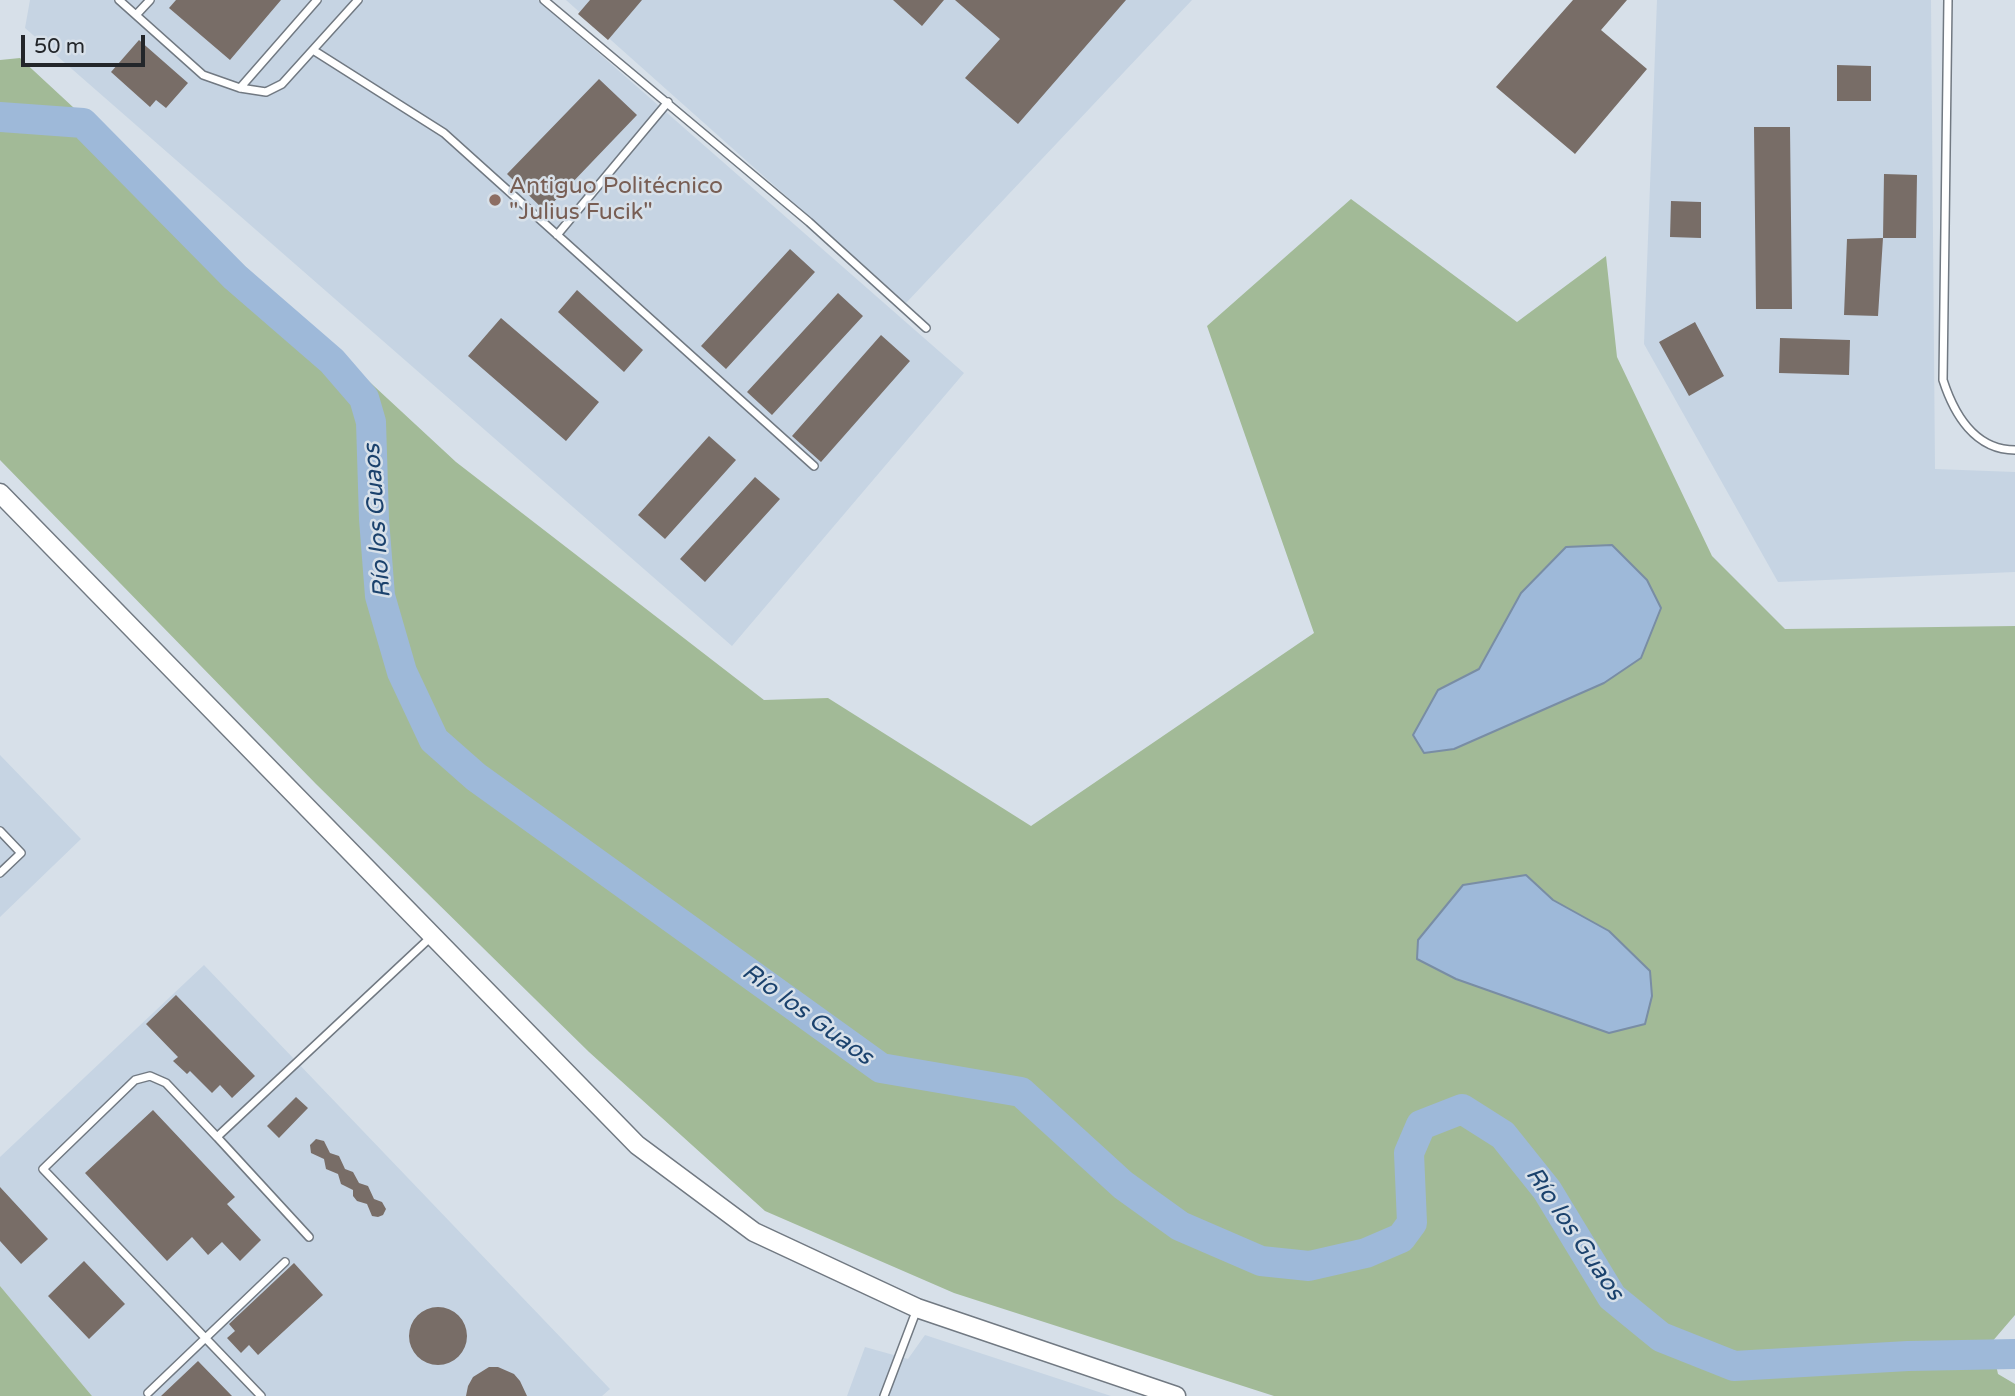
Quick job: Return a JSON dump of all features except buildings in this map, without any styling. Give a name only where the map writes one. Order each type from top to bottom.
[{"type":"street","points":[[0,493],[637,1145],[754,1232],[917,1308],[1177,1396]]},
{"type":"lane","points":[[119,0],[203,75],[240,88],[266,92],[282,84],[358,0]]},
{"type":"lane","points":[[136,15],[150,0]]},
{"type":"lane","points":[[240,88],[317,0]]},
{"type":"lane","points":[[544,0],[809,222],[926,328]]},
{"type":"lane","points":[[1948,0],[1942,380],[1950,405],[1964,425],[1981,440],[2002,450],[2015,450]]},
{"type":"lane","points":[[313,50],[444,133],[814,466]]},
{"type":"lane","points":[[557,235],[668,102]]},
{"type":"lane","points":[[0,831],[21,853],[0,873]]},
{"type":"lane","points":[[217,1137],[432,935]]},
{"type":"lane","points":[[261,1396],[43,1169],[135,1080],[150,1076],[166,1083],[309,1237]]},
{"type":"lane","points":[[148,1393],[285,1262]]},
{"type":"lane","points":[[884,1396],[917,1308]]},
{"type":"shaded area","name":"Antiguo Politécnico \"Julius Fucik\"","points":[[30,0],[538,0],[964,373],[732,646],[25,28]]},
{"type":"shaded area","points":[[566,0],[1192,0],[906,303]]},
{"type":"shaded area","points":[[1657,0],[1931,0],[1935,469],[2015,472],[2015,572],[1778,582],[1644,344]]},
{"type":"shaded area","points":[[0,755],[81,839],[0,917]]},
{"type":"shaded area","points":[[204,965],[610,1389],[602,1396],[92,1396],[0,1286],[0,1157]]},
{"type":"shaded area","points":[[925,1335],[1111,1396],[847,1396],[865,1347],[908,1359]]},
{"type":"green space","points":[[20,58],[456,462],[764,700],[828,698],[1031,826],[1314,633],[1207,326],[1351,199],[1517,322],[1606,256],[1617,357],[1712,556],[1785,629],[2015,626],[2015,1315],[1991,1343],[1998,1374],[2015,1384],[2015,1396],[1274,1396],[954,1293],[765,1211],[589,1052],[316,784],[0,460],[0,60]]},
{"type":"green space","points":[[0,1286],[92,1396],[0,1396]]},
{"type":"water","points":[[1612,545],[1647,580],[1661,608],[1641,658],[1604,683],[1454,749],[1424,753],[1413,735],[1438,690],[1479,669],[1521,593],[1566,547]]},
{"type":"water","points":[[1526,875],[1553,900],[1609,931],[1650,971],[1652,996],[1645,1024],[1609,1033],[1456,979],[1417,959],[1418,940],[1463,885]]},
{"type":"waterway","name":"Río los Guaos","points":[[0,117],[83,123],[235,277],[332,361],[364,398],[371,422],[380,596],[402,672],[434,740],[476,777],[881,1068],[1021,1092],[1123,1185],[1180,1226],[1261,1261],[1309,1266],[1366,1253],[1401,1238],[1412,1223],[1409,1153],[1421,1125],[1462,1109],[1503,1135],[1547,1190],[1612,1297],[1661,1337],[1734,1366],[1908,1356],[2015,1354]]},
{"type":"place","name":"Antiguo Politécnico \"Julius Fucik\"","points":[[495,200]]}]
